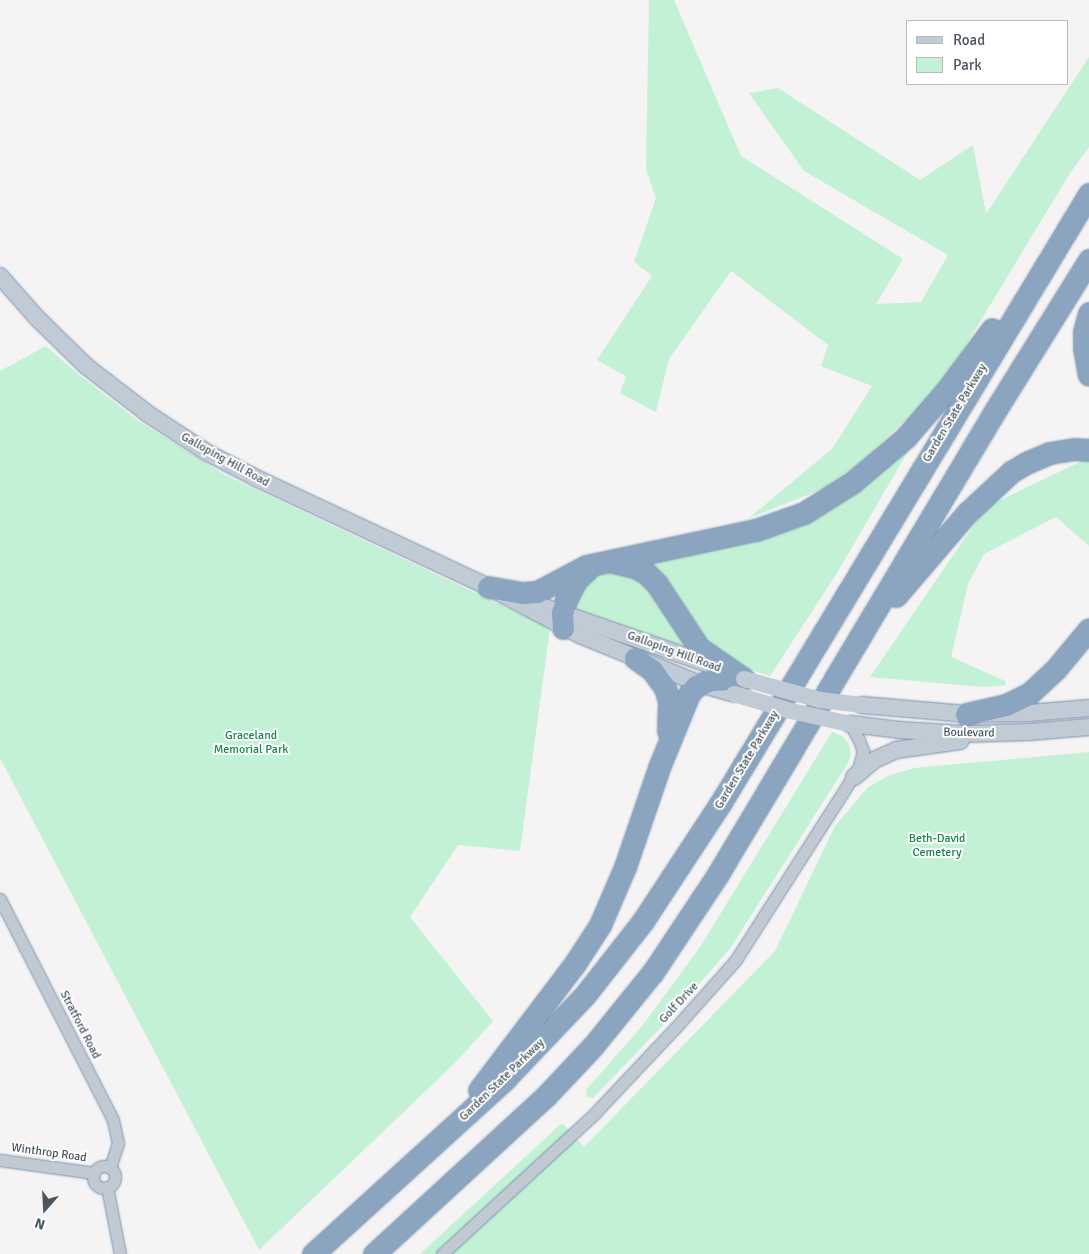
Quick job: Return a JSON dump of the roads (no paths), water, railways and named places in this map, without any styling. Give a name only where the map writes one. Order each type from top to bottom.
[{"type":"highway","points":[[488,587],[523,593],[537,592],[577,570],[601,562],[775,524],[804,513],[842,490],[885,456],[936,404],[1086,198]]},
{"type":"highway","name":"Garden State Parkway","points":[[313,1254],[505,1079],[554,1029],[615,959],[656,902],[720,804],[1086,198]]},
{"type":"highway","points":[[374,1254],[528,1114],[577,1064],[624,1010],[693,913],[1089,260]]},
{"type":"highway","points":[[1089,313],[1084,332],[1084,348],[1089,375]]},
{"type":"highway","points":[[851,653],[954,529],[1003,478],[1018,467],[1042,456],[1074,449],[1089,450]]},
{"type":"highway","points":[[563,620],[566,600],[576,580],[601,562],[635,567],[647,574],[657,584],[699,648],[739,687]]},
{"type":"highway","points":[[966,714],[1006,705],[1029,694],[1051,674],[1089,629]]},
{"type":"highway","points":[[635,658],[658,676],[667,694],[668,725],[660,765]]},
{"type":"highway","points":[[420,1158],[476,1093],[574,965],[594,934],[626,867],[660,765],[692,690],[700,684],[711,680],[739,687]]},
{"type":"main road","name":"Galloping Hill Road","points":[[0,276],[36,317],[86,366],[148,414],[191,443],[260,480],[488,587],[563,620],[635,658],[700,684]]},
{"type":"main road","name":"Galloping Hill Road","points":[[563,620],[720,667],[739,687],[798,713],[850,724]]},
{"type":"main road","name":"Galloping Hill Road","points":[[739,687],[862,705]]},
{"type":"main road","points":[[820,700],[834,708],[850,724]]},
{"type":"main road","name":"Boulevard","points":[[862,705],[966,714],[1022,713],[1089,708]]},
{"type":"main road","name":"Boulevard","points":[[850,724],[943,733],[1029,732],[1089,727]]},
{"type":"main road","points":[[854,777],[874,760],[896,750],[1029,732]]},
{"type":"street","name":"Golf Drive","points":[[442,1254],[594,1114],[729,969],[854,777],[861,762],[862,751],[859,740],[850,724]]},
{"type":"street","name":"Stratford Road","points":[[0,899],[113,1120],[118,1143],[110,1167]]},
{"type":"street","name":"Winthrop Road","points":[[0,1160],[94,1173]]},
{"type":"street","points":[[100,1167],[110,1167],[114,1173],[115,1180],[107,1187],[96,1184],[94,1173],[100,1167]]},
{"type":"street","points":[[107,1187],[120,1254]]},
{"type":"park label","name":"Graceland Memorial Park","points":[[251,743]]},
{"type":"park label","name":"Beth-David Cemetery","points":[[937,846]]}]
